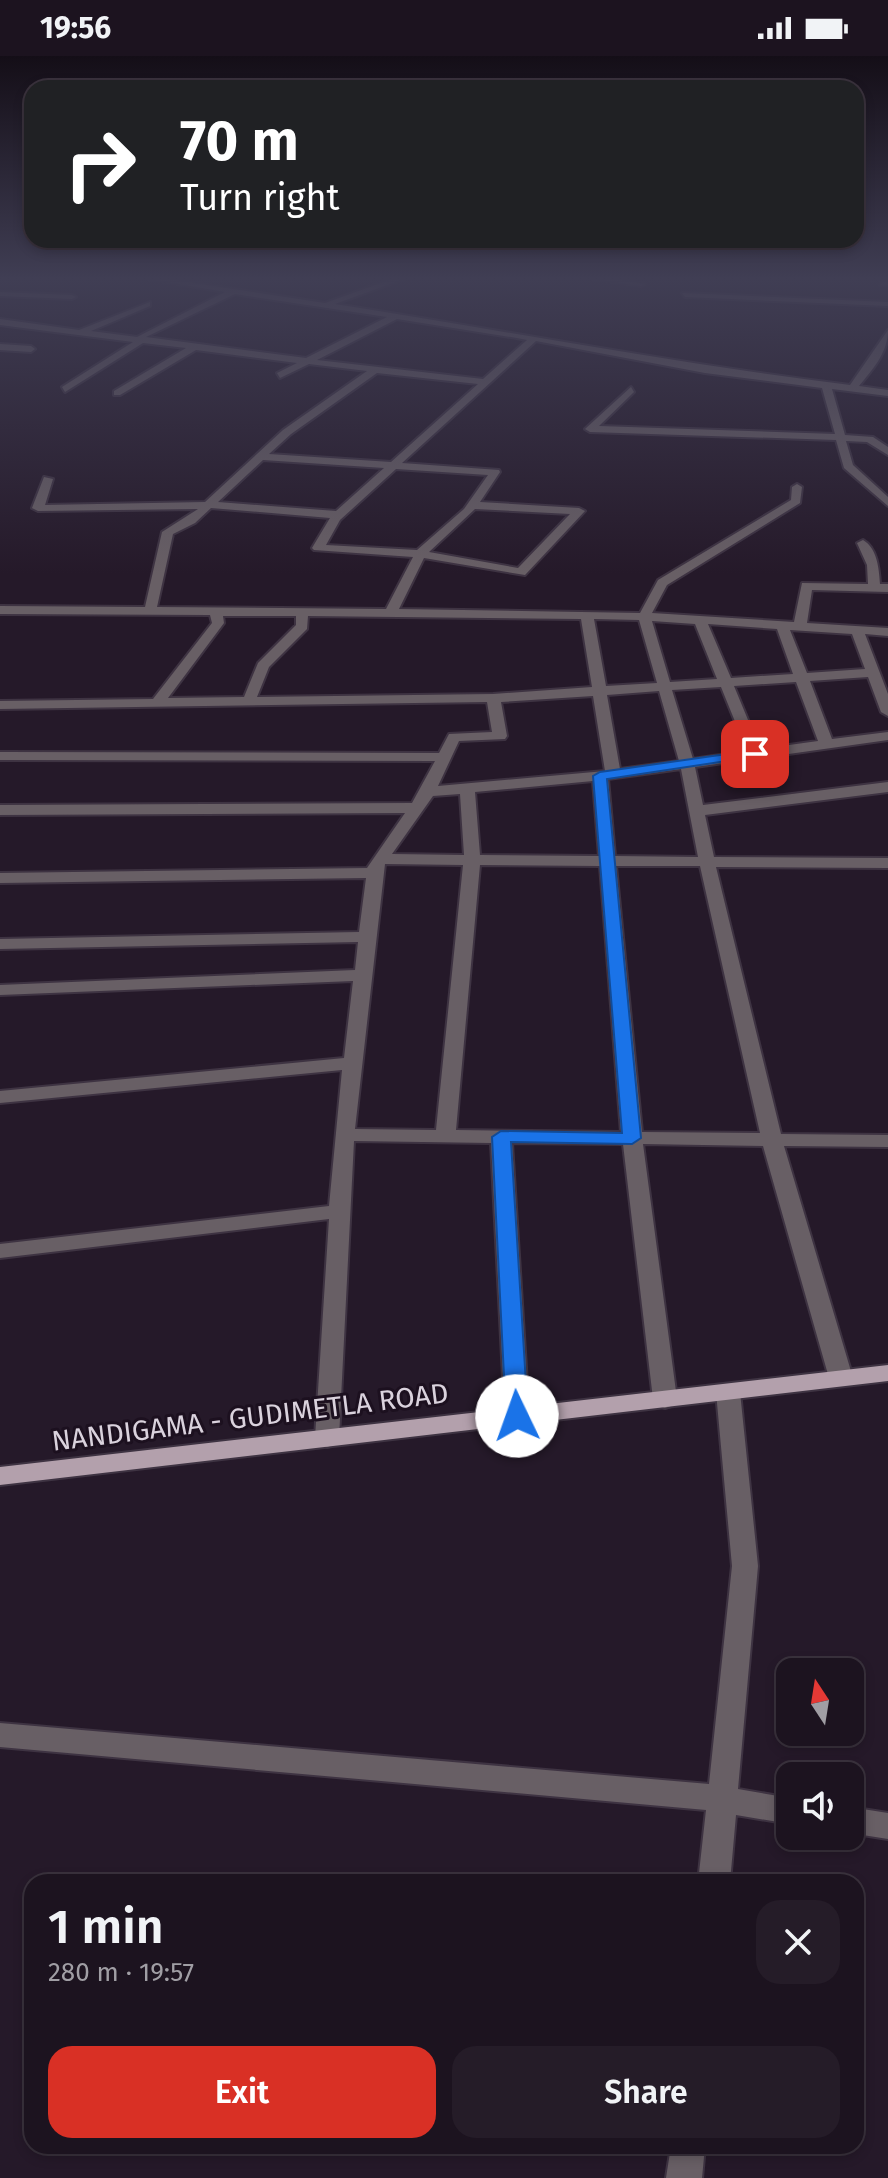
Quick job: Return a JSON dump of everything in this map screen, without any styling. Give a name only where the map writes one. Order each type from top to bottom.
[{"type":"main road","name":"NANDIGAMA - GUDIMETLA ROAD","points":[[0,1476],[888,1373]]},
{"type":"street","points":[[65,389],[85,376]]},
{"type":"street","points":[[117,393],[146,376]]},
{"type":"street","points":[[150,612],[168,532],[191,521],[287,432],[364,376]]},
{"type":"street","points":[[433,376],[485,382]]},
{"type":"street","points":[[472,505],[579,511],[521,572],[420,554],[318,548],[339,515],[491,376]]},
{"type":"street","points":[[749,376],[888,393]]},
{"type":"street","points":[[851,390],[862,376]]},
{"type":"street","points":[[827,387],[848,466],[888,503]]},
{"type":"street","points":[[631,390],[590,429],[869,439],[888,452]]},
{"type":"street","points":[[262,457],[495,472],[472,505],[420,554],[390,615]]},
{"type":"street","points":[[48,479],[38,508],[209,505],[339,515]]},
{"type":"street","points":[[797,487],[796,501],[662,583],[644,617],[687,763],[772,1140],[841,1378]]},
{"type":"street","points":[[800,627],[806,586],[881,588],[863,543]]},
{"type":"street","points":[[0,610],[587,615],[888,632]]},
{"type":"street","points":[[157,703],[218,623],[216,614]]},
{"type":"street","points":[[249,701],[263,666],[302,626],[302,614]]},
{"type":"street","points":[[587,615],[600,691],[607,775],[606,861],[632,1138],[665,1399]]},
{"type":"street","points":[[700,620],[755,754]]},
{"type":"street","points":[[782,626],[826,743]]},
{"type":"street","points":[[857,630],[888,712]]},
{"type":"street","points":[[0,705],[493,698],[873,673]]},
{"type":"street","points":[[327,1438],[344,1135],[377,866],[428,792],[454,737],[500,736],[493,698]]},
{"type":"street","points":[[428,792],[607,775],[888,736]]},
{"type":"street","points":[[0,756],[445,757]]},
{"type":"street","points":[[696,811],[888,787]]},
{"type":"street","points":[[445,1136],[472,860],[467,788]]},
{"type":"street","points":[[0,810],[416,808]]},
{"type":"street","points":[[0,878],[472,860],[888,863]]},
{"type":"street","points":[[0,944],[367,937]]},
{"type":"street","points":[[0,990],[363,975]]},
{"type":"street","points":[[0,1097],[352,1063]]},
{"type":"street","points":[[344,1135],[888,1141]]},
{"type":"street","points":[[501,1137],[517,1416]]},
{"type":"street","points":[[0,1251],[340,1211]]},
{"type":"street","points":[[715,1874],[745,1566],[728,1392]]},
{"type":"street","points":[[0,1735],[722,1799],[776,1809]]},
{"type":"street","points":[[864,1822],[888,1826]]},
{"type":"street","points":[[684,2178],[687,2154]]},
{"type":"route","points":[[517,1416],[501,1137],[632,1138],[600,776],[755,754]]}]
